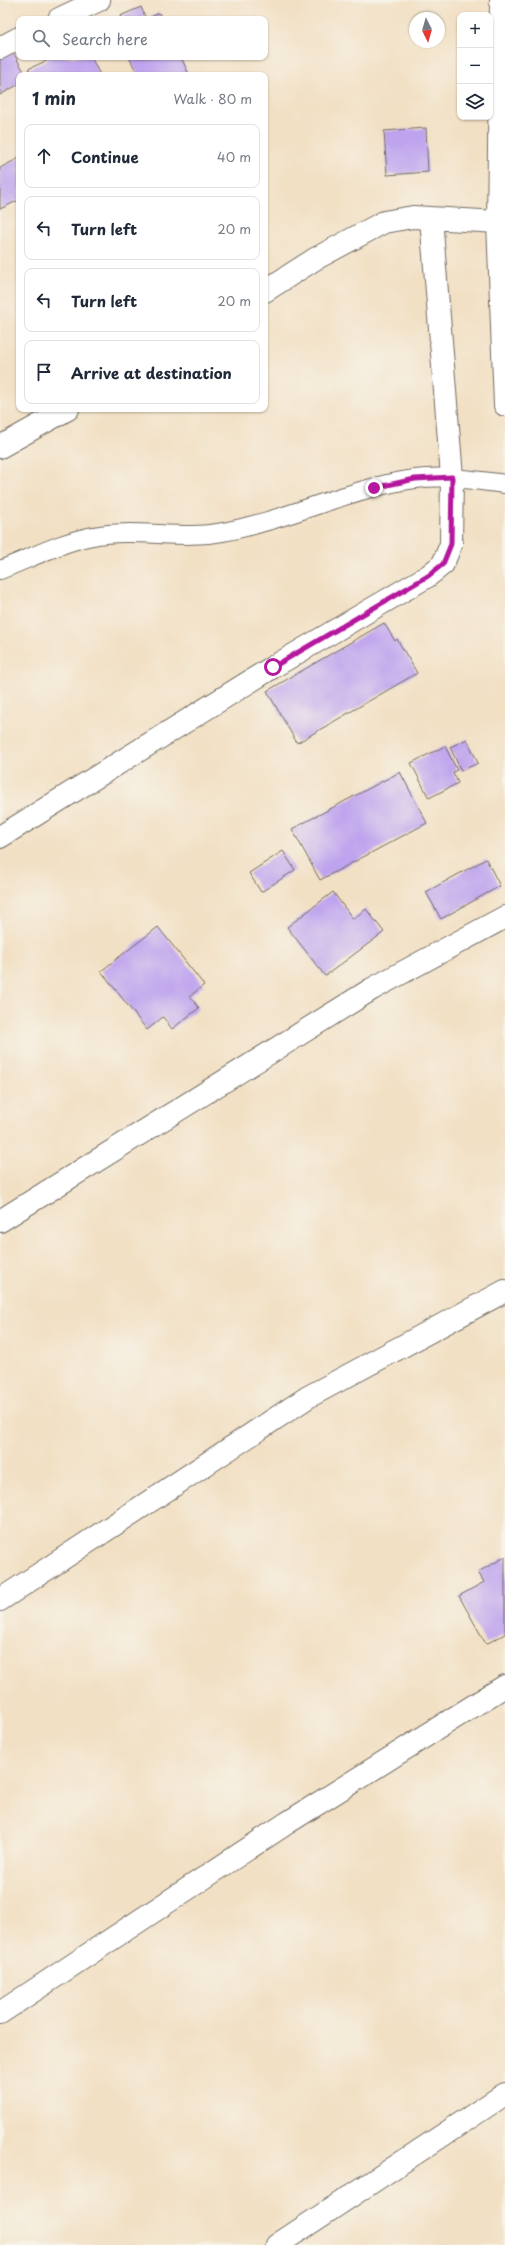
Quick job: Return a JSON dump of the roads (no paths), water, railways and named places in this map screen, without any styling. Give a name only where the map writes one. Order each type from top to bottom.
[{"type":"street","points":[[65,16],[99,0]]},
{"type":"street","points":[[501,0],[498,222],[505,405]]},
{"type":"street","points":[[0,48],[16,40]]},
{"type":"street","points":[[268,289],[315,259],[384,222],[413,217],[498,222]]},
{"type":"street","points":[[0,837],[273,667],[428,576],[443,564],[451,544],[452,477],[431,218]]},
{"type":"street","points":[[0,446],[62,412]]},
{"type":"street","points":[[0,1221],[372,989],[505,917]]},
{"type":"street","points":[[0,1600],[308,1397],[505,1291]]},
{"type":"street","points":[[0,2013],[287,1824],[505,1686]]},
{"type":"street","points":[[277,2245],[505,2094]]},
{"type":"lane","points":[[0,570],[64,544],[94,535],[143,533],[187,535],[221,532],[256,525],[374,488],[415,479],[452,477],[505,484]]}]
